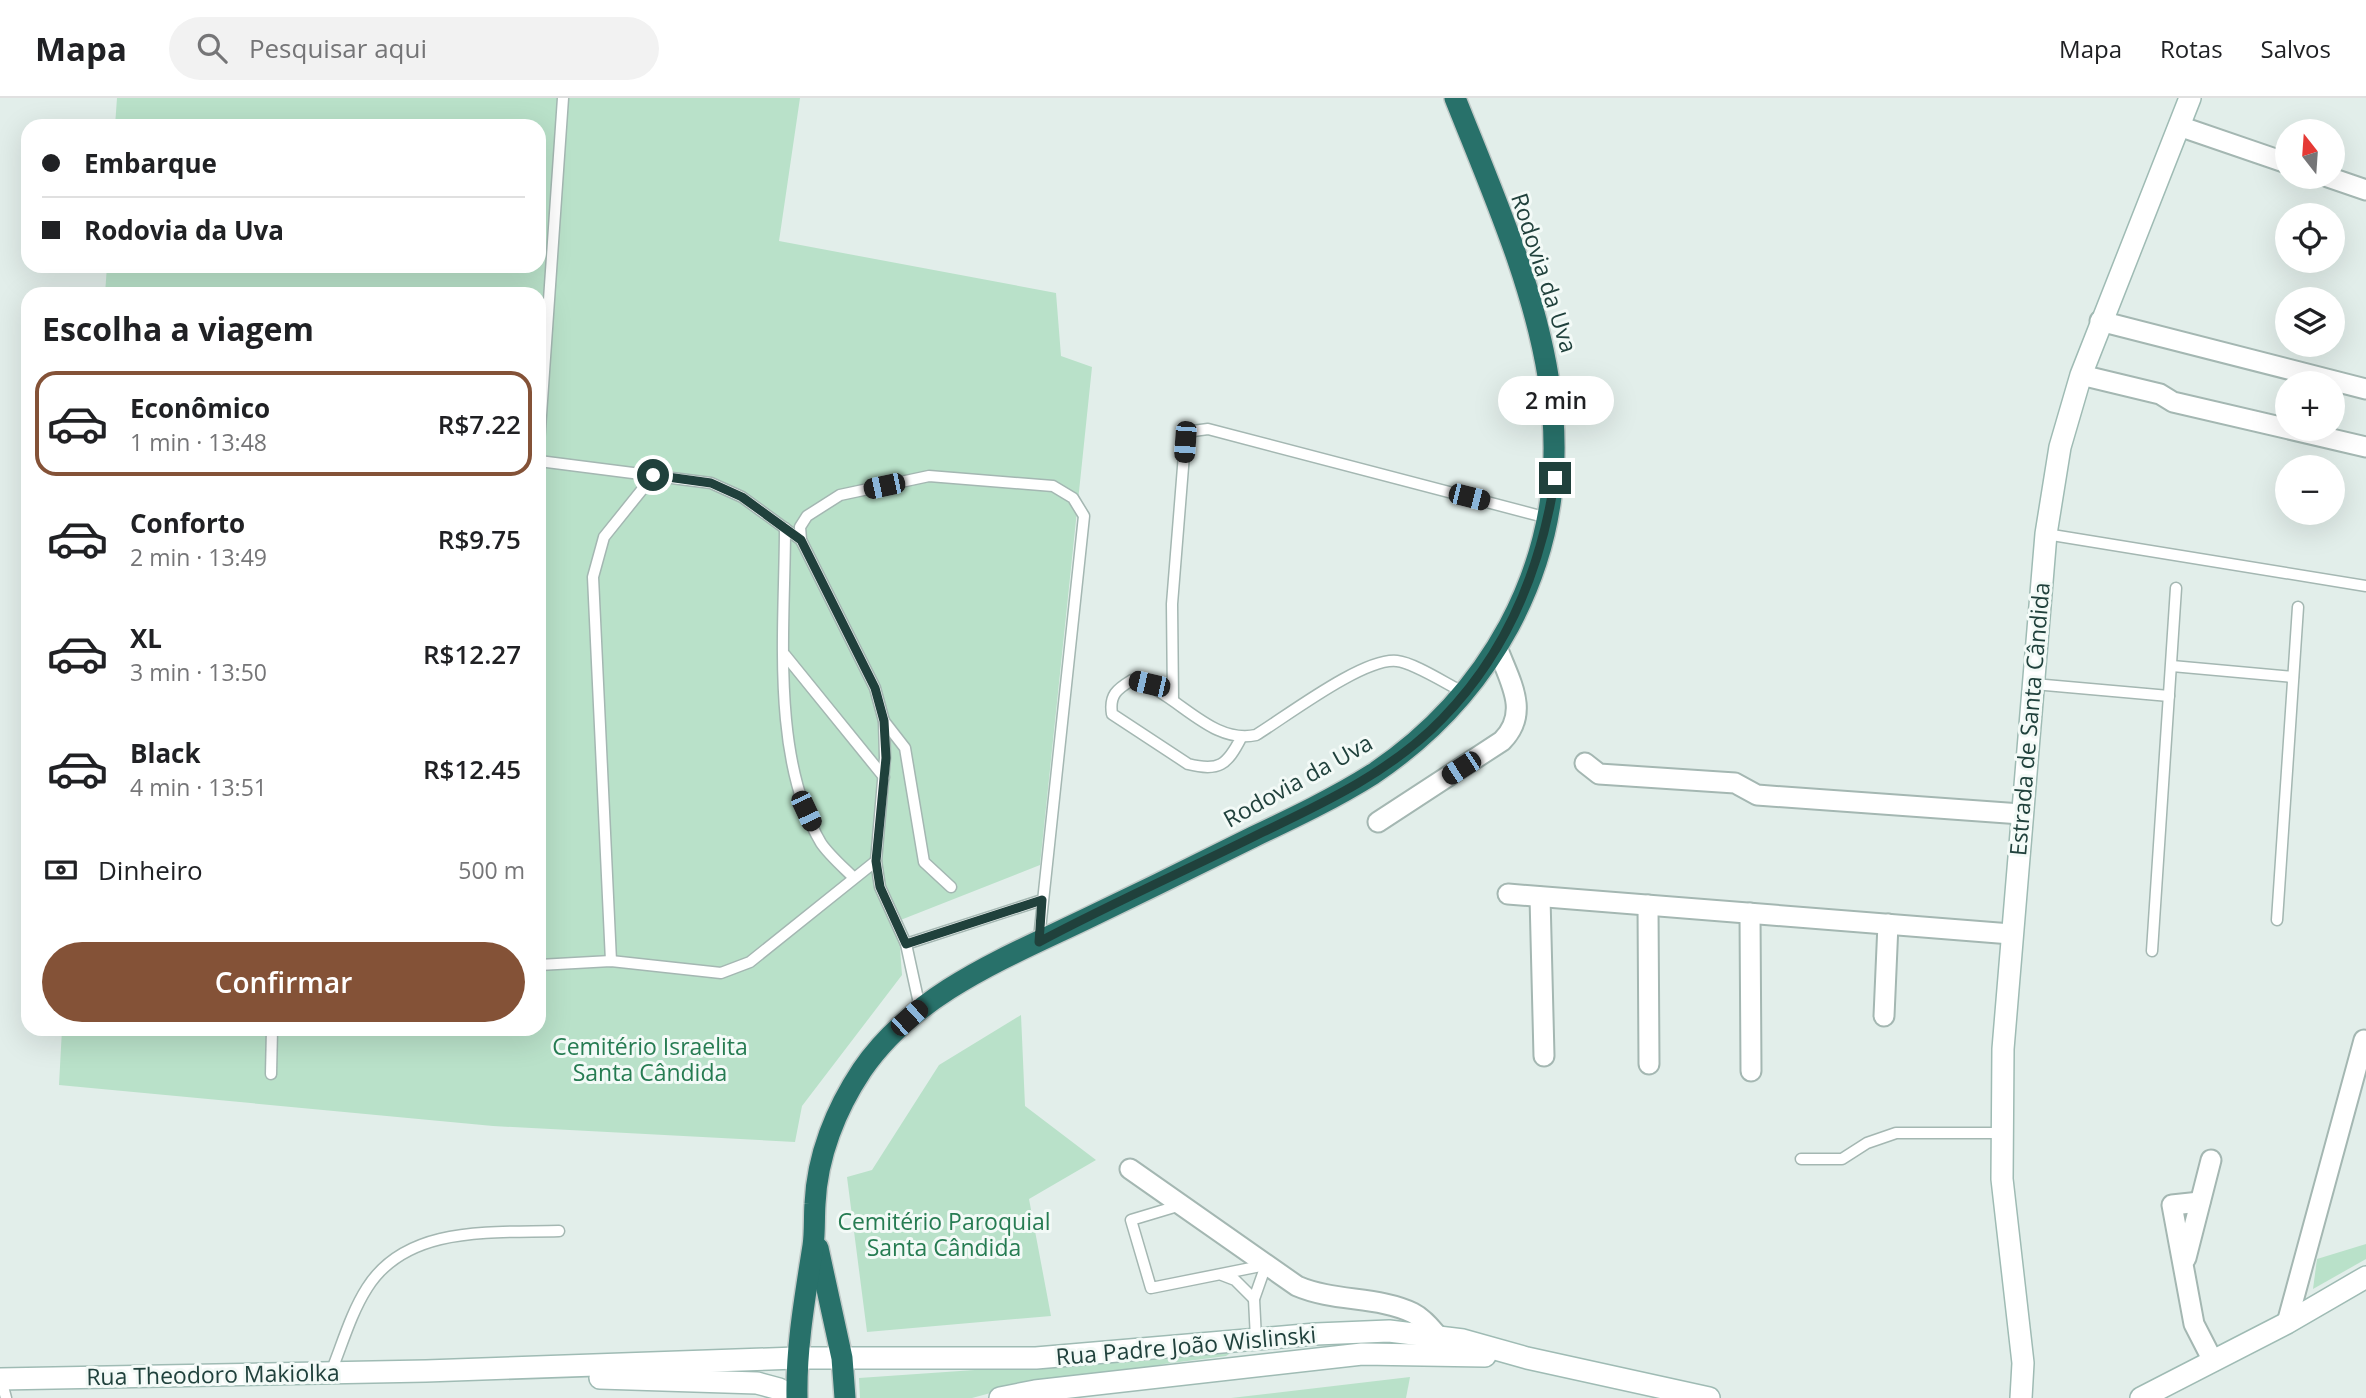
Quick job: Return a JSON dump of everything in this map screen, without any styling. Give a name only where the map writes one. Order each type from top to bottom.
[{"type":"highway","name":"Rodovia da Uva","points":[[796,1398],[796,1358],[815,1233],[820,1165],[830,1130],[863,1069],[886,1041],[920,1008],[943,992],[1349,787],[1404,752],[1440,721],[1465,693],[1497,647],[1534,571],[1549,519],[1555,478],[1556,440],[1545,354],[1521,273],[1455,101]]},
{"type":"highway","name":"Rodovia da Uva","points":[[815,1233],[842,1358],[845,1398]]},
{"type":"main road","name":"Estrada de Santa Cândida","points":[[2021,1398],[2023,1363],[2004,1213],[2003,1049],[2046,534],[2060,447],[2081,375],[2190,98]]},
{"type":"main road","points":[[2143,1397],[2287,1323],[2366,1277]]},
{"type":"main road","name":"Rua Padre João Wislinski","points":[[842,1358],[1063,1357],[1357,1332],[1437,1335],[1709,1398]]},
{"type":"main road","points":[[1143,1379],[1191,1366],[1229,1362],[1245,1353],[1256,1339]]},
{"type":"main road","name":"Rua Padre João Wislinski","points":[[1000,1398],[1362,1354],[1422,1352],[1527,1358]]},
{"type":"main road","name":"Rua Theodoro Makiolka","points":[[0,1379],[426,1371],[842,1358]]},
{"type":"main road","name":"Estrada de Santa Cândida","points":[[2023,1363],[2036,1398]]},
{"type":"main road","name":"Rua Theodoro Makiolka","points":[[426,1371],[757,1383],[779,1389],[796,1398]]},
{"type":"street","points":[[2179,126],[2275,159]]},
{"type":"street","points":[[2345,183],[2366,190]]},
{"type":"street","points":[[2100,321],[2366,388]]},
{"type":"street","points":[[2081,375],[2160,394],[2174,402],[2366,447]]},
{"type":"street","points":[[1378,822],[1502,741],[1513,730],[1518,718],[1517,705],[1497,647]]},
{"type":"street","points":[[1585,763],[1599,774],[1735,783],[1757,795],[2021,814]]},
{"type":"street","points":[[1508,894],[2011,934]]},
{"type":"street","points":[[1540,897],[1544,1056]]},
{"type":"street","points":[[1648,905],[1649,1064]]},
{"type":"street","points":[[1751,913],[1751,1071]]},
{"type":"street","points":[[1884,1016],[1888,924]]},
{"type":"street","points":[[2287,1323],[2364,1040]]},
{"type":"street","points":[[2211,1160],[2200,1202],[2172,1205],[2194,1324],[2213,1361]]},
{"type":"street","points":[[1130,1169],[1266,1265],[1311,1292],[1415,1314],[1437,1335]]},
{"type":"lane","points":[[546,347],[564,98]]},
{"type":"lane","points":[[1173,700],[1172,604],[1185,442],[1193,431],[1208,429],[1549,519]]},
{"type":"lane","points":[[546,462],[711,483],[742,497],[801,540]]},
{"type":"lane","points":[[611,961],[593,577],[604,537],[653,475]]},
{"type":"lane","points":[[920,1008],[906,944],[880,887],[876,861],[884,777],[884,721],[875,688],[801,540],[800,527],[807,516],[840,495],[929,476],[1053,486],[1073,498],[1084,516],[1039,942]]},
{"type":"lane","points":[[785,528],[785,715],[806,811],[822,844],[853,878]]},
{"type":"lane","points":[[2046,534],[2366,586]]},
{"type":"lane","points":[[2152,951],[2176,588]]},
{"type":"lane","points":[[2277,920],[2298,607]]},
{"type":"lane","points":[[785,655],[884,777]]},
{"type":"lane","points":[[1241,738],[1231,759],[1221,765],[1202,767],[1188,764],[1112,714],[1110,703],[1116,690],[1132,680],[1149,684],[1220,732],[1241,738],[1256,735],[1361,669],[1384,661],[1401,661],[1465,693]]},
{"type":"lane","points":[[2172,666],[2293,677]]},
{"type":"lane","points":[[2032,684],[2169,696]]},
{"type":"lane","points":[[884,721],[905,748],[924,862],[951,887]]},
{"type":"lane","points":[[546,965],[611,961],[721,973],[750,961],[876,861]]},
{"type":"lane","points":[[906,944],[1042,900]]},
{"type":"lane","points":[[271,1074],[272,1036]]},
{"type":"lane","points":[[1801,1158],[1842,1159],[1867,1143],[1896,1133],[2002,1133]]},
{"type":"lane","points":[[1181,1205],[1131,1220],[1151,1288],[1266,1265]]},
{"type":"lane","points":[[331,1373],[366,1289],[380,1271],[399,1255],[433,1240],[460,1234],[559,1231]]},
{"type":"lane","points":[[1256,1339],[1254,1299],[1266,1265]]},
{"type":"lane","points":[[1220,1274],[1235,1280],[1254,1299]]},
{"type":"lane","points":[[0,1379],[6,1398]]},
{"type":"green space","name":"Cemitério Israelita Santa Cândida","points":[[117,98],[800,98],[779,241],[1056,293],[1061,356],[1092,367],[1040,865],[898,921],[902,975],[802,1106],[795,1142],[493,1126],[59,1085],[62,1036],[546,1036],[546,287],[106,287],[106,273],[546,273],[546,119],[116,119]]},
{"type":"green space","name":"Cemitério Paroquial Santa Cândida","points":[[1021,1015],[1025,1106],[1096,1160],[1029,1199],[1051,1316],[867,1332],[847,1177],[872,1170],[939,1065]]},
{"type":"green space","points":[[2366,1244],[2366,1259],[2313,1289],[2317,1259]]},
{"type":"green space","points":[[1232,1352],[1226,1356],[1164,1364],[1121,1375],[998,1391],[972,1398],[860,1398],[859,1378]]},
{"type":"green space","points":[[1410,1377],[1406,1398],[1231,1398]]},
{"type":"route","points":[[653,475],[711,483],[742,497],[801,540],[875,688],[884,721],[886,758],[876,861],[880,887],[906,944],[1042,900],[1039,942],[1329,799],[1404,752],[1440,721],[1465,693],[1497,647],[1517,611],[1543,542],[1555,478]]}]
